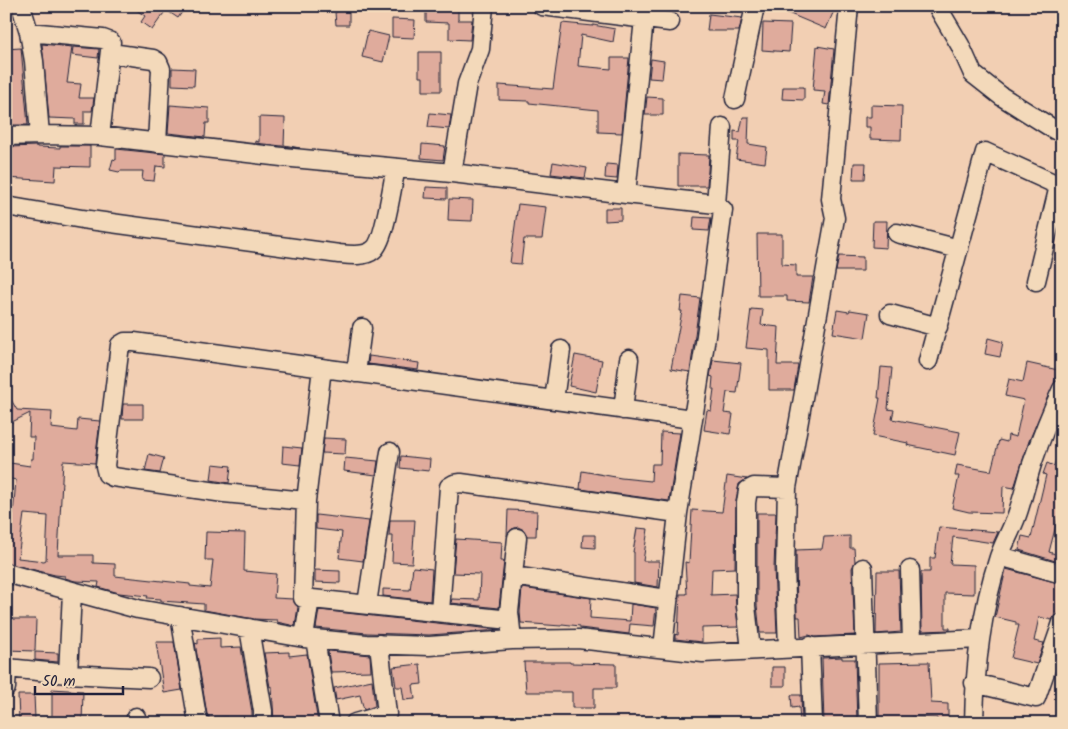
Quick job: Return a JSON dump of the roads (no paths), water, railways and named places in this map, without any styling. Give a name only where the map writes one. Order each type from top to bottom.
[{"type":"street","points":[[20,6],[29,32],[34,61],[40,135]]},
{"type":"street","points":[[452,173],[467,84],[480,49],[484,6]]},
{"type":"street","points":[[542,6],[670,22]]},
{"type":"street","points":[[735,99],[755,6]]},
{"type":"street","points":[[788,648],[785,568],[787,488],[835,218],[831,199],[848,6]]},
{"type":"street","points":[[937,6],[960,45],[973,74],[1001,96],[1055,130],[1062,132]]},
{"type":"street","points":[[626,194],[644,19]]},
{"type":"street","points":[[29,32],[110,40],[112,45],[100,136]]},
{"type":"street","points":[[110,53],[153,59],[158,62],[161,69],[157,143]]},
{"type":"street","points":[[716,204],[722,127]]},
{"type":"street","points":[[6,136],[100,136],[452,173],[720,206],[723,217],[678,513],[663,648]]},
{"type":"street","points":[[928,360],[985,152],[1060,186],[1036,281]]},
{"type":"street","points":[[6,206],[82,219],[357,255],[373,251],[382,238],[396,168]]},
{"type":"street","points":[[898,233],[958,249]]},
{"type":"street","points":[[890,314],[938,327]]},
{"type":"street","points":[[356,373],[362,328]]},
{"type":"street","points":[[306,501],[224,493],[113,477],[107,474],[105,466],[120,345],[124,342],[134,342],[692,419]]},
{"type":"street","points":[[554,400],[561,350]]},
{"type":"street","points":[[624,410],[629,359]]},
{"type":"street","points":[[322,368],[306,501],[303,598],[510,620]]},
{"type":"street","points":[[974,723],[974,683],[979,639],[986,606],[1000,556],[1017,515],[1041,440],[1062,389]]},
{"type":"street","points":[[367,604],[390,452]]},
{"type":"street","points":[[440,612],[449,487],[454,484],[461,483],[678,513]]},
{"type":"street","points":[[751,650],[746,606],[746,503],[748,490],[754,486],[787,488]]},
{"type":"street","points":[[512,640],[509,612],[517,538]]},
{"type":"street","points":[[1000,556],[1062,574]]},
{"type":"street","points":[[863,568],[868,723]]},
{"type":"street","points":[[910,570],[912,643]]},
{"type":"street","points":[[6,573],[138,609],[310,638],[380,644],[429,646],[512,640],[578,639],[703,653],[810,646],[979,639]]},
{"type":"street","points":[[513,576],[667,599]]},
{"type":"street","points":[[68,674],[72,592]]},
{"type":"street","points":[[310,598],[310,638],[329,723]]},
{"type":"street","points":[[180,616],[197,717],[200,723]]},
{"type":"street","points":[[974,683],[1036,698],[1057,653],[1062,623]]},
{"type":"street","points":[[249,628],[263,711],[263,723]]},
{"type":"street","points":[[355,723],[387,714],[380,644]]},
{"type":"street","points":[[810,646],[813,723]]},
{"type":"street","points":[[6,688],[7,668],[68,674],[149,678]]}]
